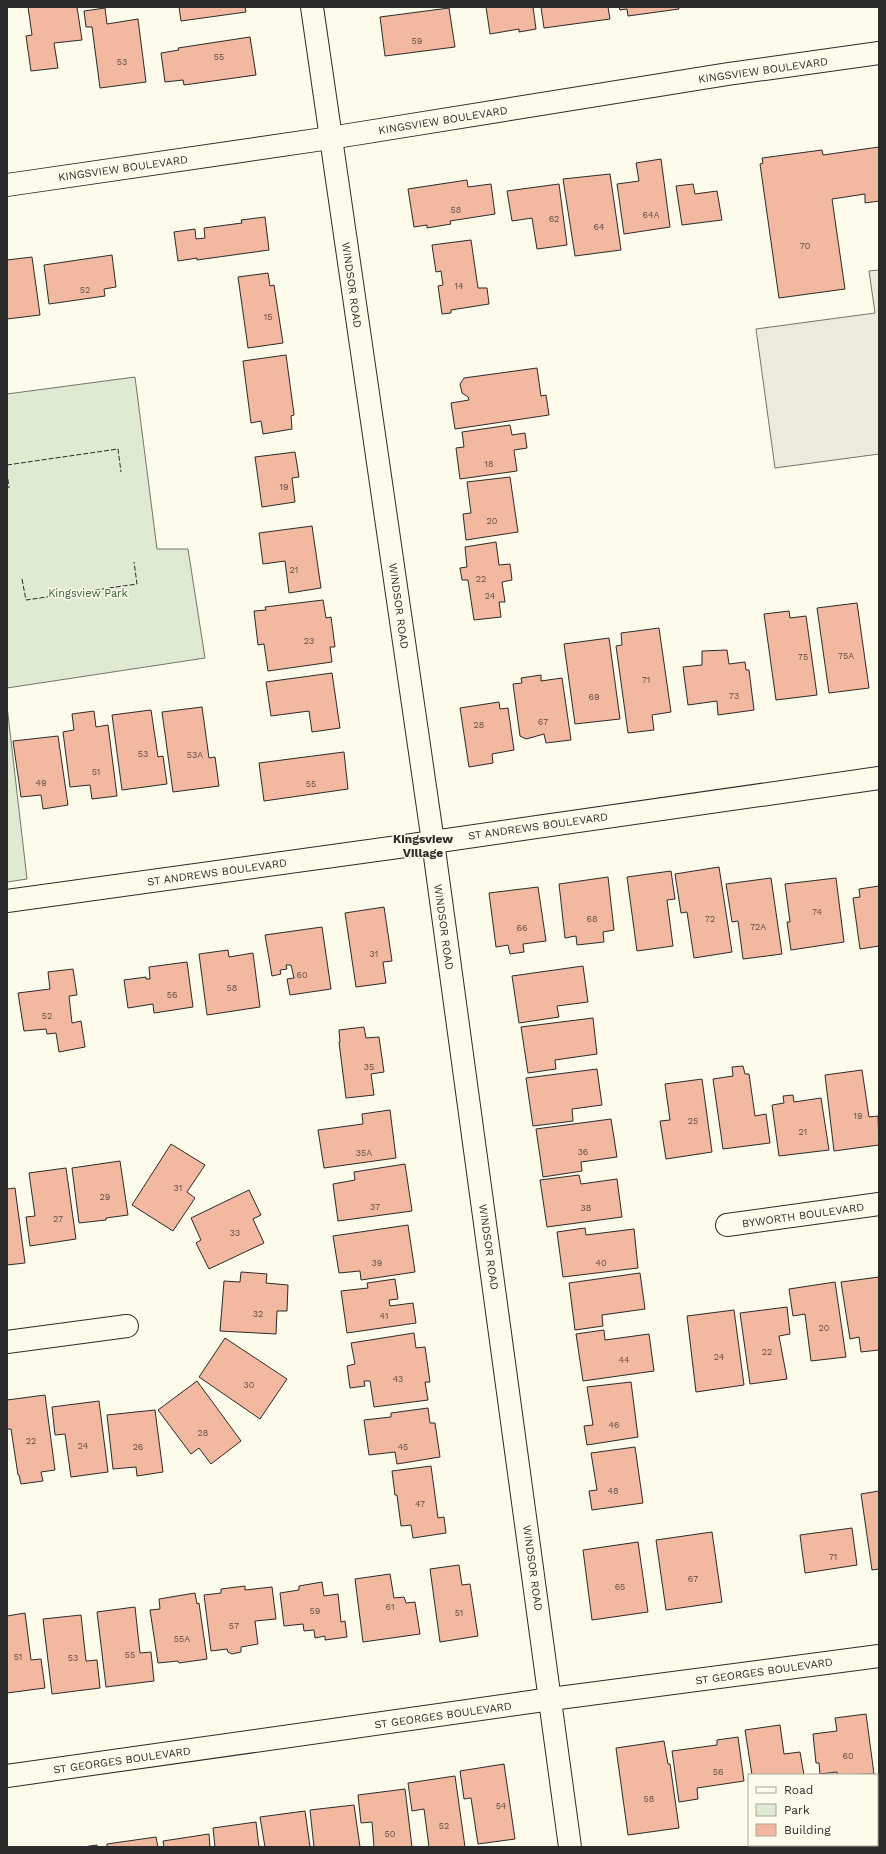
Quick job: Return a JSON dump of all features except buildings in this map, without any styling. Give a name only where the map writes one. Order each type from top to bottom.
[{"type":"street","name":"WINDSOR ROAD","points":[[312,7],[433,842],[570,1847]]},
{"type":"street","name":"KINGSVIEW BOULEVARD","points":[[7,185],[330,138],[728,74],[879,53]]},
{"type":"street","name":"ST ANDREWS BOULEVARD","points":[[7,901],[879,778]]},
{"type":"street","name":"BYWORTH BOULEVARD","points":[[727,1226],[879,1204]]},
{"type":"street","points":[[7,1342],[127,1326]]},
{"type":"street","name":"ST GEORGES BOULEVARD","points":[[7,1776],[551,1699],[879,1656]]},
{"type":"green space","name":"Kingsview Park","points":[[135,377],[157,549],[188,549],[205,658],[7,688],[7,394]]},
{"type":"green space","points":[[7,706],[27,879],[7,882]]},
{"type":"shaded area","points":[[879,270],[879,454],[775,468],[756,329],[875,313],[869,271]]},
{"type":"fence","points":[[7,465],[118,449],[121,472]]},
{"type":"fence","points":[[7,472],[9,488]]},
{"type":"fence","points":[[22,579],[26,600],[137,584],[134,562]]},
{"type":"district","name":"Kingsview Village","points":[[423,846]]}]
